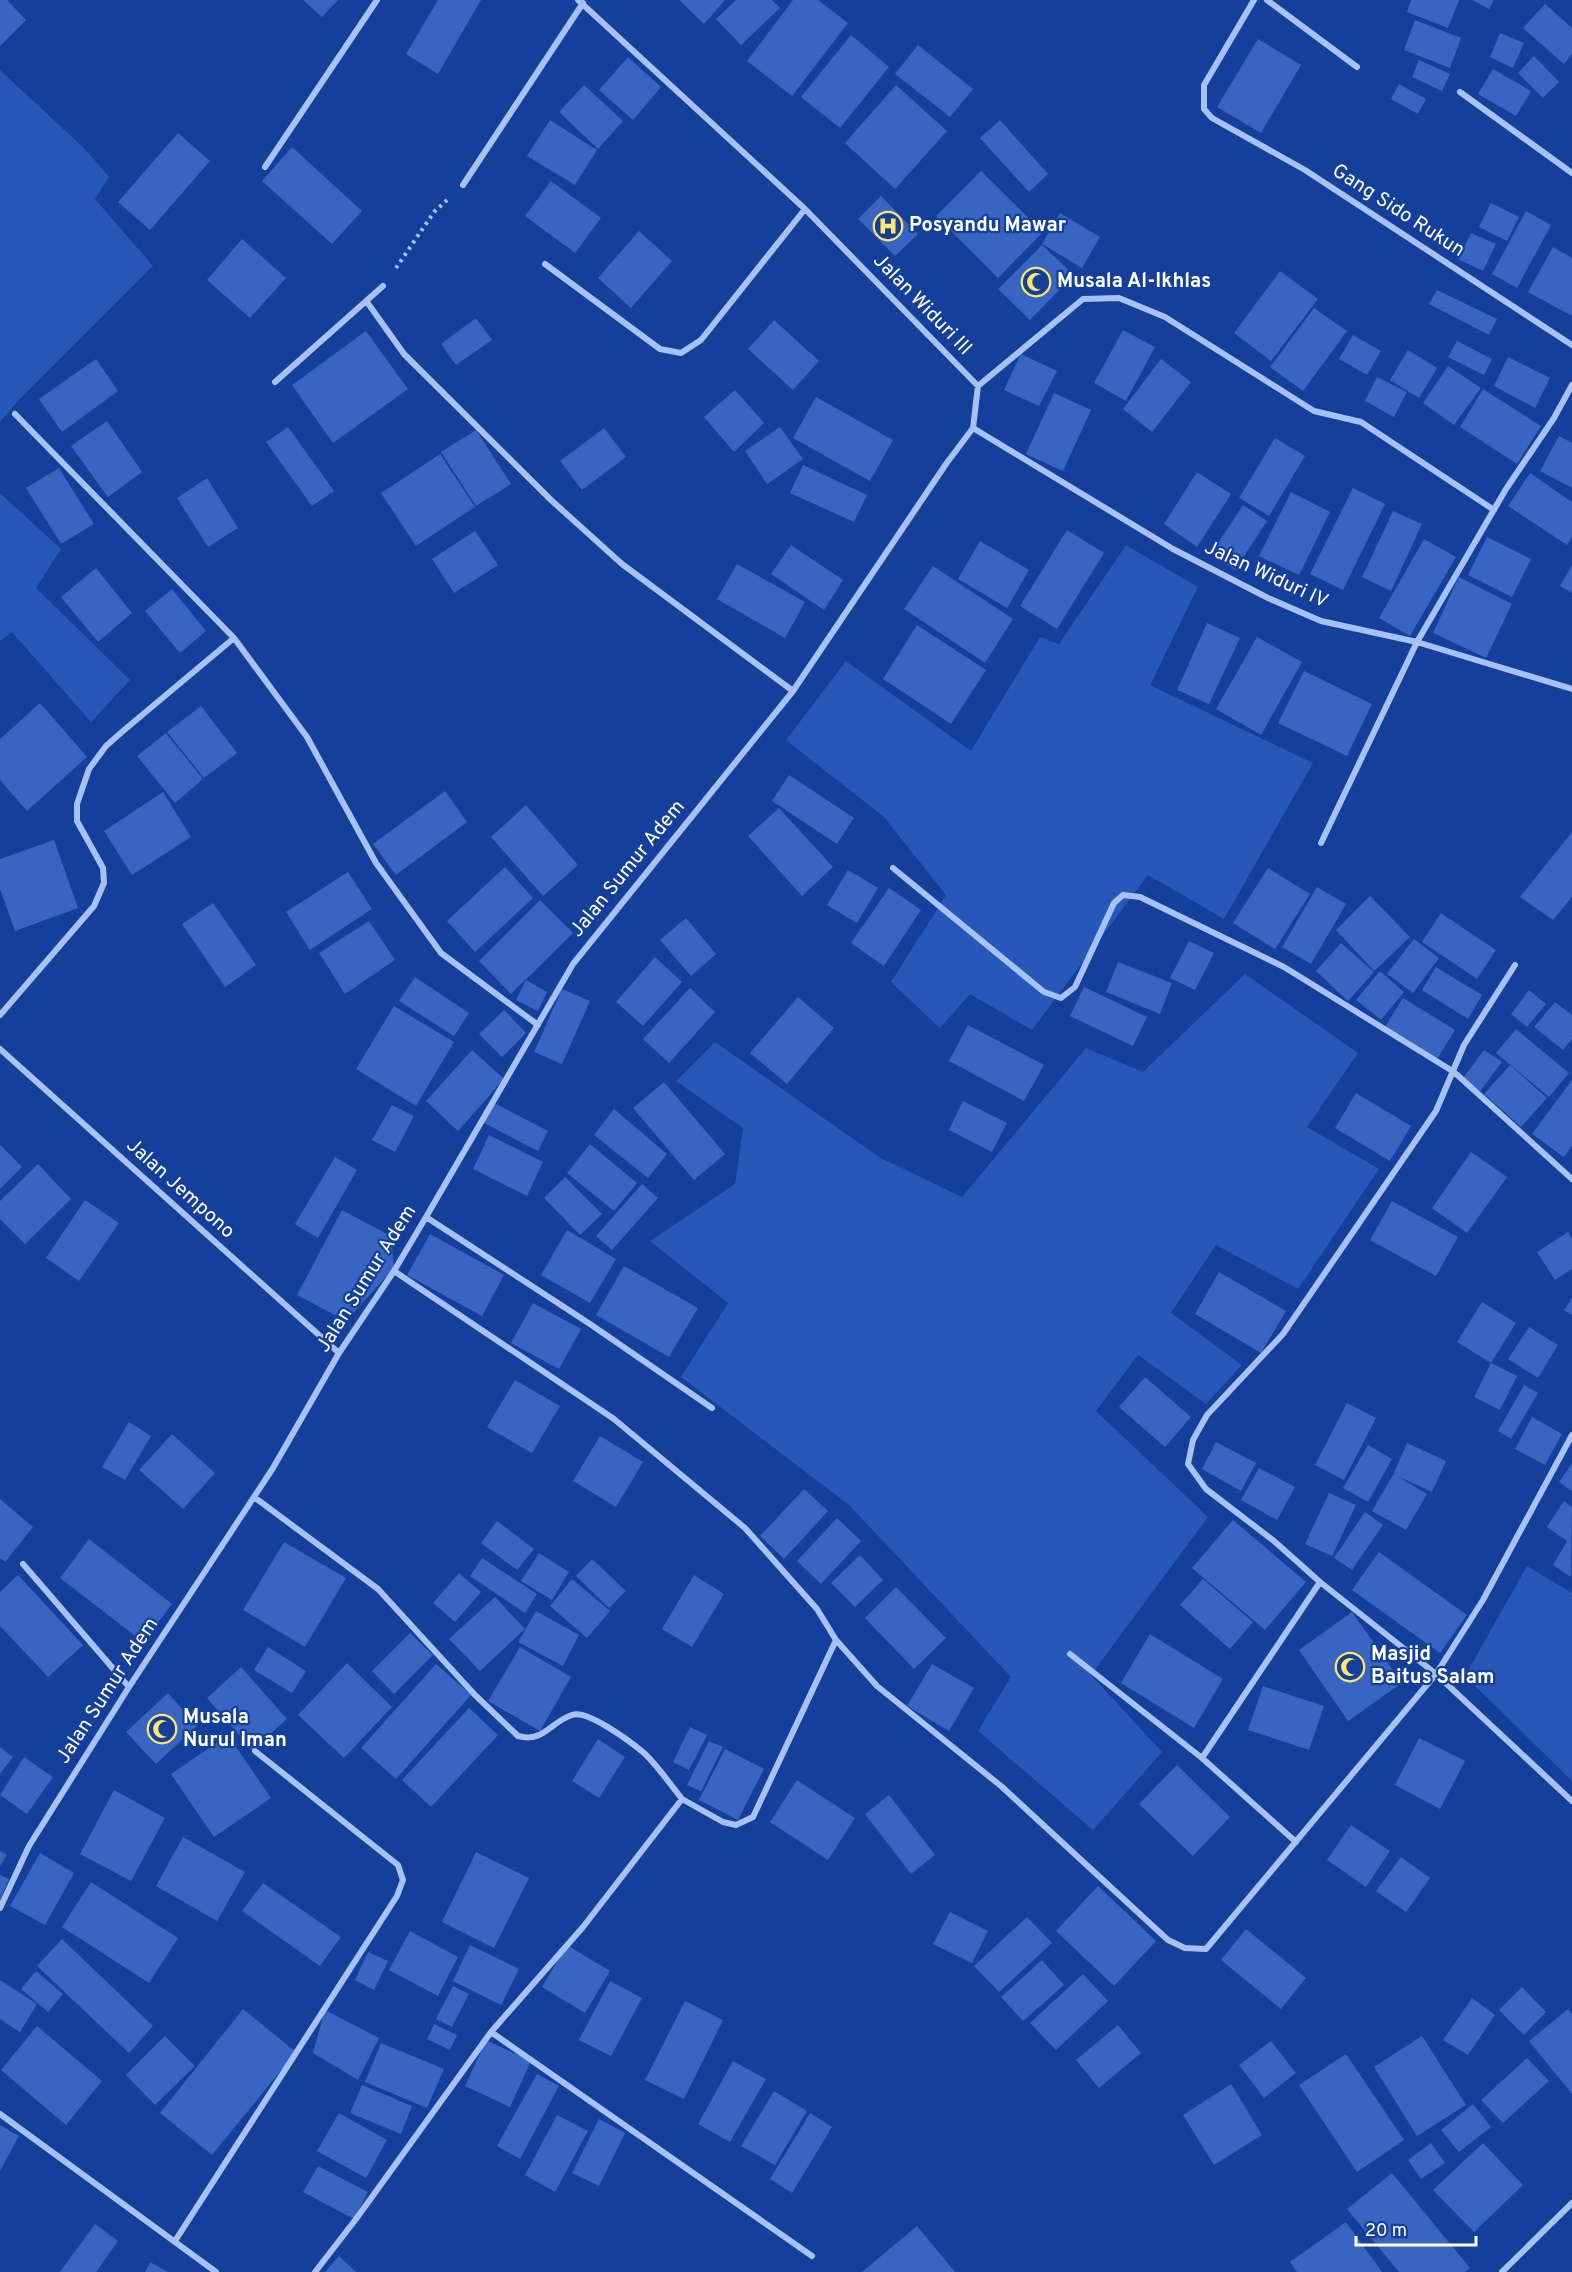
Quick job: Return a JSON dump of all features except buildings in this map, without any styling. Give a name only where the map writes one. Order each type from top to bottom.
[{"type":"street","points":[[265,167],[377,0]]},
{"type":"street","name":"Gang Sido Rukun","points":[[1254,0],[1204,85],[1203,109],[1222,125],[1305,170],[1572,345]]},
{"type":"street","points":[[1267,0],[1357,66]]},
{"type":"street","points":[[463,185],[581,2]]},
{"type":"street","name":"Jalan Widuri III","points":[[581,2],[805,209],[978,386]]},
{"type":"street","points":[[1460,92],[1572,173]]},
{"type":"street","points":[[545,264],[660,349],[681,353],[701,340],[805,209]]},
{"type":"street","points":[[274,382],[383,286]]},
{"type":"street","points":[[367,302],[404,354],[551,500],[622,564],[793,691],[946,464],[973,429],[978,386],[1083,300],[1119,298],[1165,317],[1314,411],[1361,422],[1494,510]]},
{"type":"street","points":[[1320,843],[1417,642],[1494,510],[1554,418],[1572,385]]},
{"type":"street","points":[[15,414],[234,638],[307,737],[376,863],[441,953],[538,1025]]},
{"type":"street","name":"Jalan Widuri IV","points":[[973,429],[1209,570],[1268,598],[1321,621],[1417,642],[1572,689]]},
{"type":"street","points":[[0,1015],[94,906],[104,883],[103,868],[76,821],[78,804],[89,769],[106,746],[130,724],[234,638]]},
{"type":"street","name":"Jalan Sumur Adem","points":[[0,1908],[29,1846],[129,1687],[254,1497],[339,1353],[394,1271],[573,964],[793,691]]},
{"type":"street","points":[[894,868],[1044,992],[1061,998],[1075,987],[1114,903],[1123,895],[1140,897],[1284,967],[1454,1072],[1572,1179]]},
{"type":"street","points":[[1515,965],[1464,1045],[1436,1111],[1284,1334],[1207,1415],[1193,1440],[1188,1464],[1206,1489],[1436,1674],[1572,1801]]},
{"type":"street","name":"Jalan Jempono","points":[[0,1049],[339,1353]]},
{"type":"street","points":[[426,1217],[590,1324],[712,1408]]},
{"type":"street","points":[[394,1271],[614,1419],[745,1528],[817,1609],[836,1640],[877,1686],[1001,1786],[1168,1940],[1185,1948],[1206,1949],[1436,1674],[1483,1600],[1572,1435]]},
{"type":"street","points":[[254,1497],[378,1589],[475,1695],[518,1736],[527,1738],[539,1736],[572,1715],[583,1714],[620,1735],[645,1754],[682,1799],[723,1822],[736,1824],[753,1817],[836,1640]]},
{"type":"street","points":[[23,1564],[129,1687]]},
{"type":"street","points":[[1202,1758],[1320,1582]]},
{"type":"street","points":[[1070,1654],[1202,1758],[1296,1842]]},
{"type":"street","points":[[175,2241],[397,1896],[403,1880],[398,1865],[255,1751]]},
{"type":"street","points":[[315,2272],[491,2032],[583,1927],[682,1799]]},
{"type":"street","points":[[491,2032],[812,2256]]},
{"type":"street","points":[[0,2114],[216,2272]]},
{"type":"street","points":[[1502,2272],[1572,2203]]},
{"type":"path","points":[[383,286],[434,212],[463,185]]},
{"type":"shaded area","points":[[0,70],[86,150],[109,177],[95,199],[153,266],[17,402],[0,422]]},
{"type":"shaded area","points":[[0,493],[61,549],[36,588],[130,680],[91,722],[12,632],[0,641]]},
{"type":"shaded area","points":[[1126,545],[1198,587],[1150,685],[1313,763],[1224,919],[1148,875],[1032,1030],[970,994],[940,1028],[891,982],[946,895],[884,817],[786,740],[846,661],[971,751],[1040,637],[1059,644]]},
{"type":"shaded area","points":[[1245,974],[1358,1053],[1307,1127],[1379,1169],[1298,1289],[1216,1245],[1171,1313],[1242,1365],[1206,1404],[1138,1355],[1096,1411],[1208,1517],[1091,1675],[1162,1752],[1093,1830],[978,1731],[1011,1677],[849,1505],[681,1377],[728,1303],[650,1241],[735,1184],[743,1128],[676,1081],[715,1042],[879,1157],[962,1197],[1086,1048],[1143,1072]]},
{"type":"shaded area","points":[[1527,1566],[1572,1593],[1572,1781],[1465,1676]]},
{"type":"place","name":"Posyandu Mawar","points":[[888,226]]},
{"type":"place","name":"Musala Al-Ikhlas","points":[[1036,282]]},
{"type":"place","name":"Masjid Baitus Salam","points":[[1350,1667]]},
{"type":"place","name":"Musala Nurul Iman","points":[[162,1729]]}]
